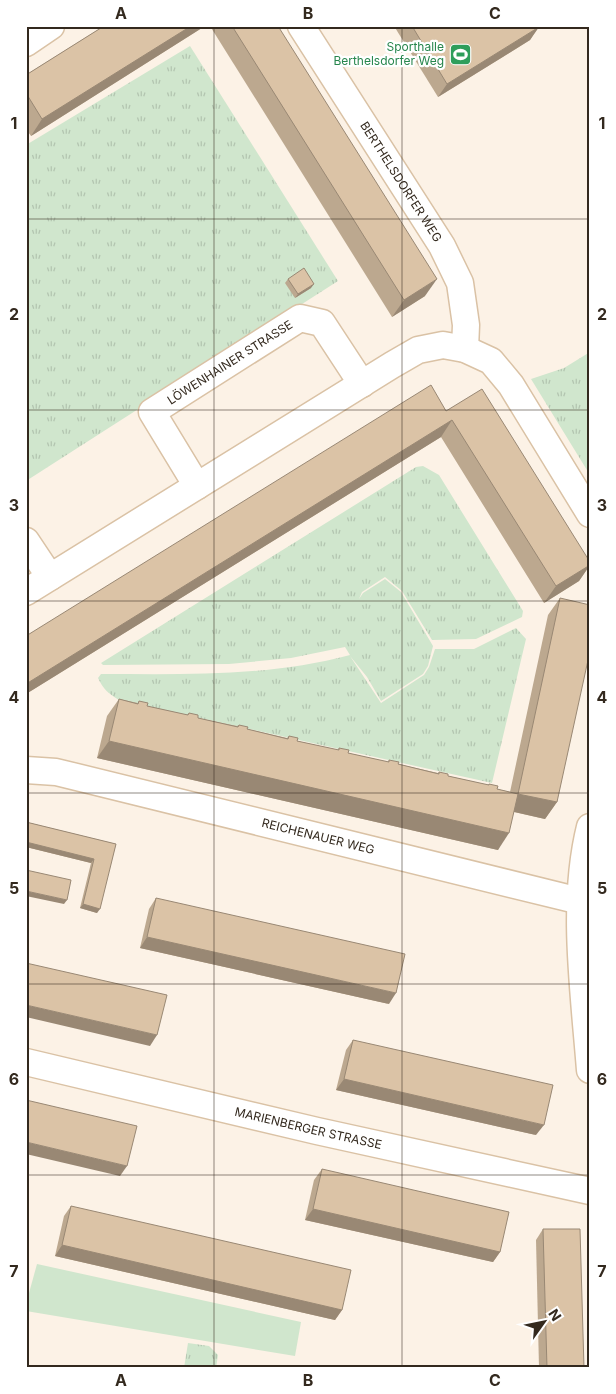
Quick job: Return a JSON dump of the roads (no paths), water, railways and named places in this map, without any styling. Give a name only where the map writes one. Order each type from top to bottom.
[{"type":"street","points":[[26,43],[51,26]]},
{"type":"street","name":"BERTHELSDORFER WEG","points":[[301,26],[442,246],[460,284],[466,326],[465,349]]},
{"type":"street","name":"LÖWENHAINER STRASSE","points":[[197,486],[152,412],[300,318],[322,323],[362,384]]},
{"type":"street","points":[[26,592],[418,350],[443,345],[465,349],[491,361],[509,382],[590,514]]},
{"type":"street","points":[[26,541],[50,577]]},
{"type":"street","name":"REICHENAUER WEG","points":[[43,767],[580,901]]},
{"type":"street","points":[[590,827],[581,876],[580,901],[582,971],[590,1070]]},
{"type":"street","name":"MARIENBERGER STRASSE","points":[[26,1062],[317,1131],[590,1191]]},
{"type":"place","name":"Sporthalle Berthelsdorfer Weg","points":[[460,54]]}]
